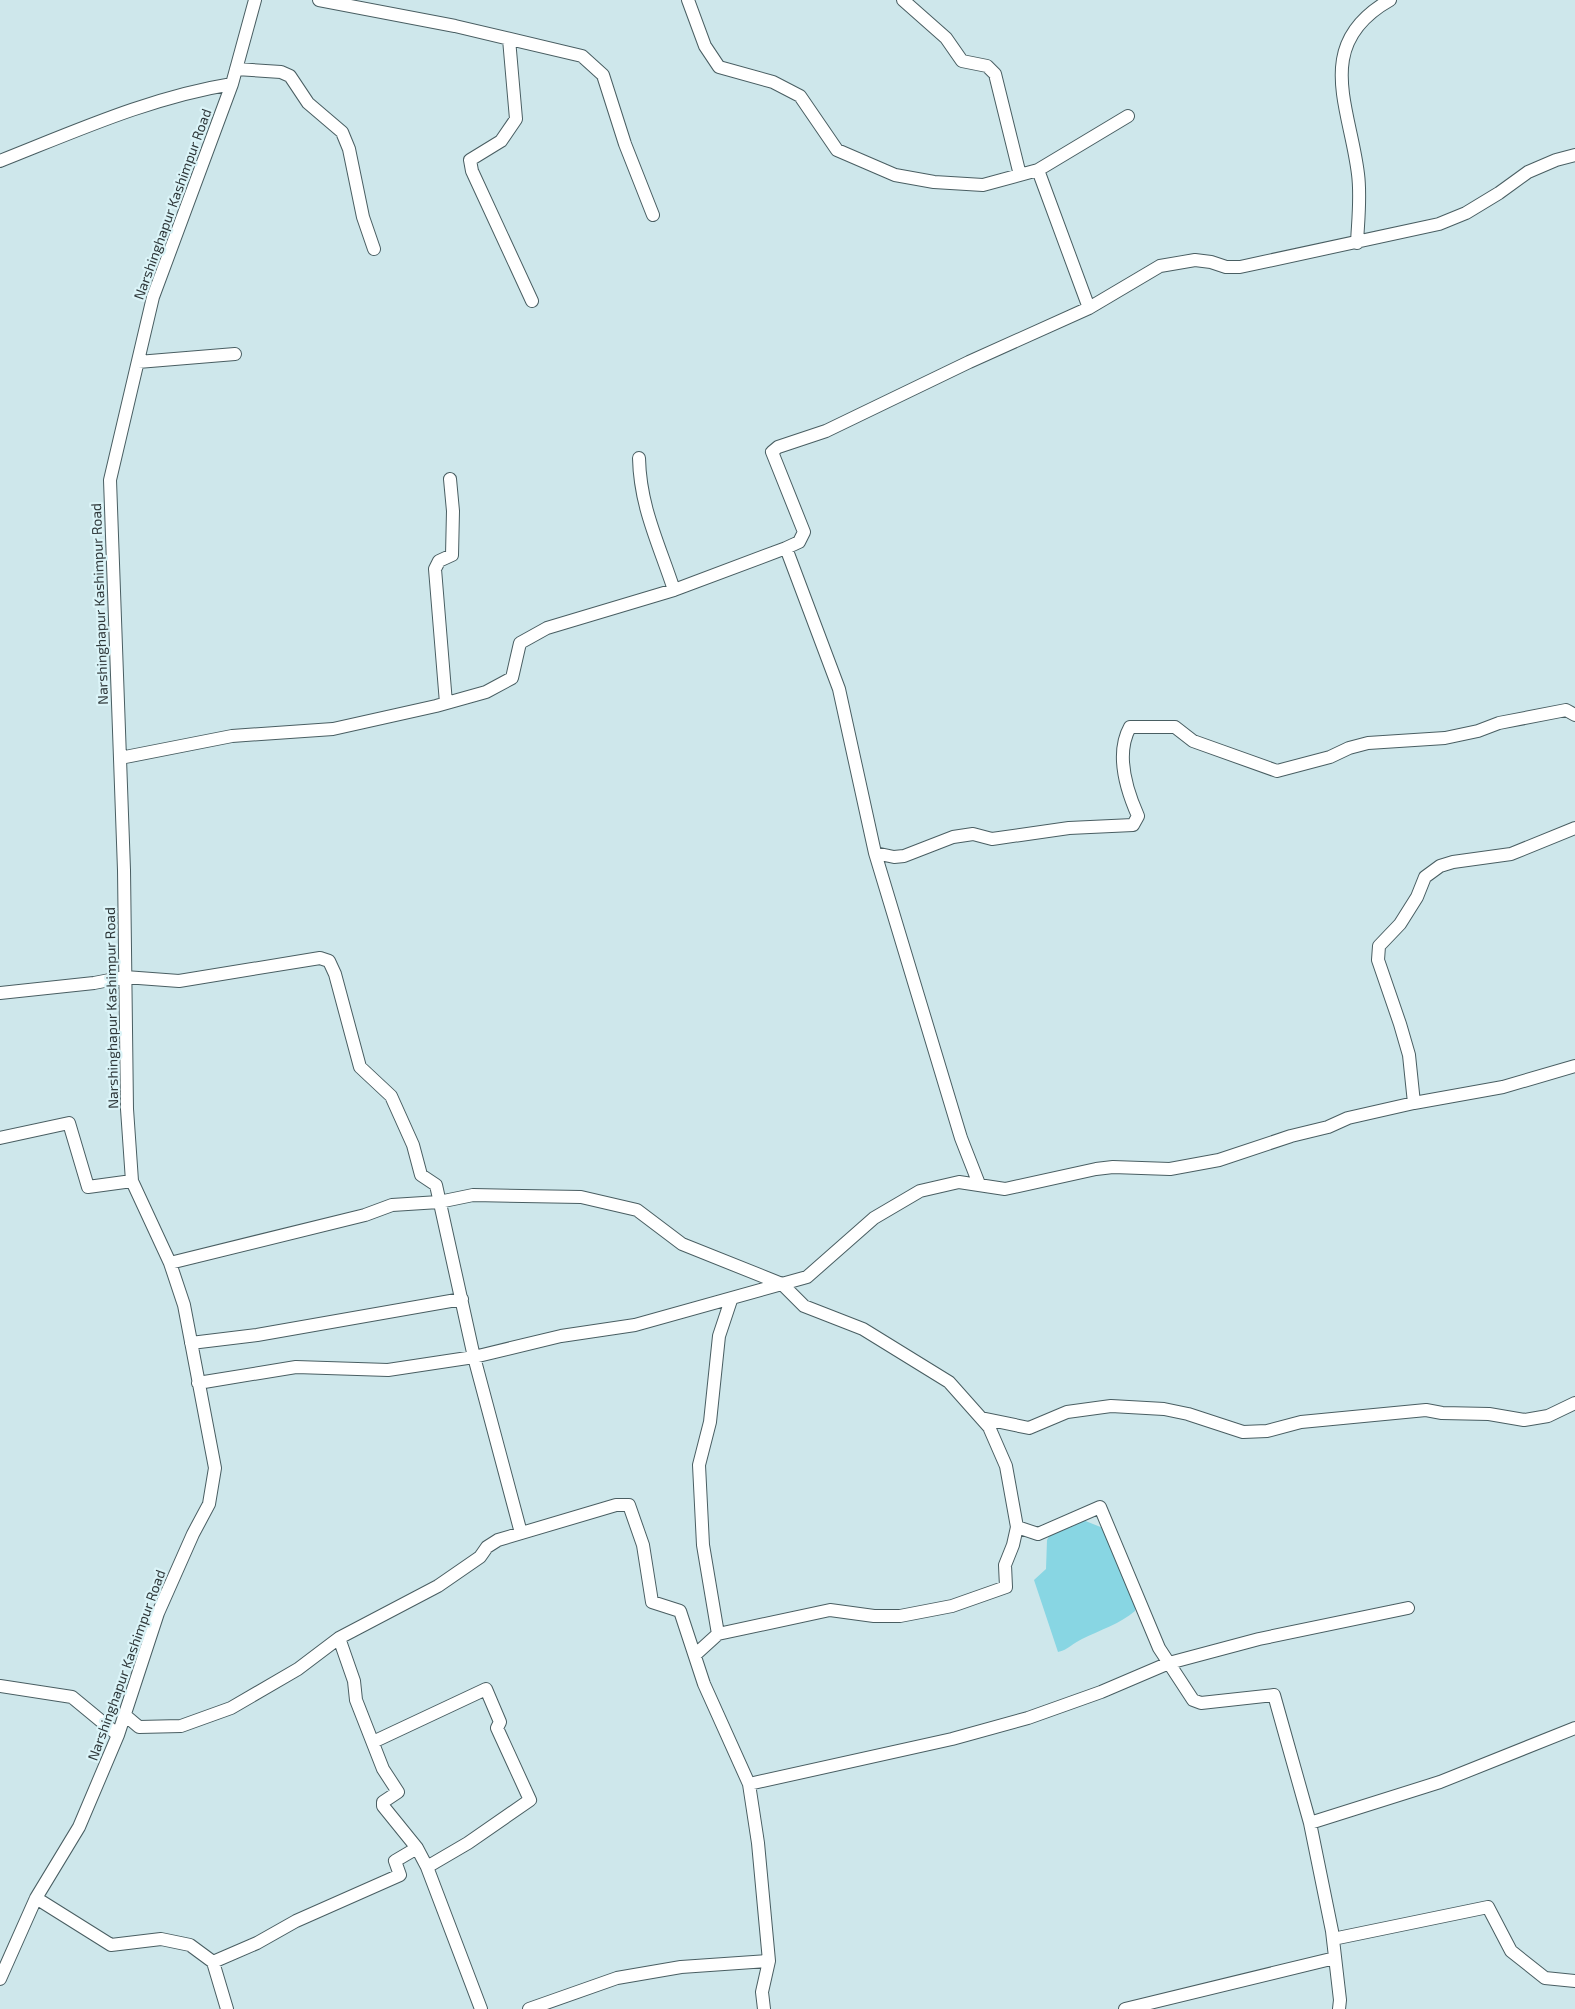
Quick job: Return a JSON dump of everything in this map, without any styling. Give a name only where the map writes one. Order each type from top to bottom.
[{"type":"street","name":"Narshinghapur Kashimpur Road","points":[[0,1979],[36,1898],[79,1827],[118,1736],[158,1613],[193,1534],[209,1504],[215,1468],[184,1305],[170,1263],[132,1181],[127,1109],[120,758],[110,480],[153,297],[232,84],[255,0]]},
{"type":"street","points":[[319,0],[455,26],[582,56],[603,75],[625,144],[653,215]]},
{"type":"street","points":[[688,0],[705,46],[718,67],[773,82],[800,96],[838,150],[895,175],[934,182],[983,185],[1038,170],[1128,116]]},
{"type":"street","points":[[903,0],[946,38],[962,61],[987,66],[996,74],[1020,175]]},
{"type":"street","points":[[1357,244],[1358,176],[1352,140],[1347,127],[1340,74],[1346,44],[1355,29],[1367,17],[1390,0]]},
{"type":"street","points":[[509,39],[516,120],[501,141],[470,160],[472,171],[532,302]]},
{"type":"street","points":[[236,70],[281,72],[290,76],[308,103],[342,132],[349,149],[363,217],[374,249]]},
{"type":"street","points":[[0,161],[123,112],[206,88],[232,84]]},
{"type":"street","points":[[120,758],[232,736],[333,729],[486,692],[512,678],[520,643],[547,628],[674,590],[799,542],[804,532],[776,466],[772,452],[778,447],[826,431],[969,362],[1089,308],[1130,286],[1153,270],[1171,264],[1195,260],[1211,262],[1226,267],[1240,267],[1357,244],[1450,220],[1499,193],[1528,172],[1556,160],[1575,155]]},
{"type":"street","points":[[1038,170],[1089,308]]},
{"type":"street","points":[[138,362],[234,354]]},
{"type":"street","points":[[639,458],[640,480],[646,512],[674,590]]},
{"type":"street","points":[[446,703],[435,569],[439,561],[452,555],[453,511],[450,479]]},
{"type":"street","points":[[786,548],[839,689],[875,853],[961,1138],[979,1184]]},
{"type":"street","points":[[875,853],[894,858],[953,837],[973,834],[992,839],[1069,828],[1133,825],[1138,816],[1128,793],[1123,769],[1124,738],[1130,727],[1175,727],[1193,741],[1277,771],[1330,757],[1349,748],[1368,743],[1445,738],[1478,731],[1499,723],[1566,710],[1575,715]]},
{"type":"street","points":[[1414,1103],[1409,1055],[1378,960],[1380,946],[1400,924],[1417,897],[1425,877],[1440,866],[1453,862],[1511,854],[1575,828]]},
{"type":"street","points":[[0,993],[94,983],[125,976],[179,981],[320,958],[329,961],[335,974],[360,1066],[391,1096],[413,1145],[421,1175],[436,1185],[474,1356],[521,1533]]},
{"type":"street","points":[[198,1383],[296,1367],[388,1370],[474,1356],[561,1336],[635,1325],[731,1300],[806,1277],[874,1218],[920,1191],[959,1182],[1005,1189],[1096,1169],[1113,1167],[1170,1169],[1219,1160],[1291,1136],[1328,1127],[1348,1118],[1414,1103],[1503,1087],[1575,1066]]},
{"type":"street","points":[[0,1138],[68,1123],[88,1187],[132,1181]]},
{"type":"street","points":[[170,1263],[346,1219],[392,1205],[439,1202],[473,1194],[581,1197],[637,1210],[682,1244],[782,1284],[804,1306],[863,1328],[949,1382],[989,1427],[1006,1466],[1017,1527],[1013,1545],[1008,1553],[1005,1565],[1006,1587],[952,1606],[900,1616],[874,1616],[830,1610],[718,1634],[696,1654]]},
{"type":"street","points":[[191,1343],[257,1335],[462,1299]]},
{"type":"street","points":[[718,1634],[703,1545],[700,1465],[710,1422],[719,1336],[731,1300]]},
{"type":"street","points":[[981,1418],[1029,1428],[1067,1412],[1118,1407],[1164,1409],[1188,1414],[1243,1432],[1267,1431],[1301,1422],[1426,1410],[1442,1413],[1489,1414],[1524,1420],[1548,1416],[1575,1403]]},
{"type":"street","points":[[126,1716],[139,1727],[181,1726],[231,1708],[298,1669],[338,1638],[438,1586],[480,1557],[487,1547],[498,1540],[616,1505],[629,1505],[643,1546],[652,1602],[680,1611],[696,1654],[704,1684],[749,1784],[758,1843],[769,1961],[762,1992],[764,2009]]},
{"type":"street","points":[[1017,1527],[1038,1534],[1100,1507],[1159,1648],[1193,1700],[1201,1704],[1274,1695],[1310,1823],[1333,1939],[1340,2000],[1339,2009]]},
{"type":"street","points":[[749,1784],[952,1739],[1028,1718],[1101,1692],[1169,1663],[1259,1640],[1408,1608]]},
{"type":"street","points":[[338,1638],[354,1680],[356,1700],[372,1742],[383,1769],[398,1792],[383,1802],[383,1806],[417,1848],[427,1867],[481,2009]]},
{"type":"street","points":[[1,1682],[72,1697],[118,1736]]},
{"type":"street","points":[[372,1742],[486,1689],[500,1722],[497,1728],[530,1800],[468,1843],[427,1867]]},
{"type":"street","points":[[1310,1823],[1440,1782],[1575,1728]]},
{"type":"street","points":[[213,1962],[257,1943],[305,1917],[400,1875],[395,1861],[417,1848]]},
{"type":"street","points":[[36,1898],[111,1945],[161,1939],[190,1946],[213,1962],[226,2009]]},
{"type":"street","points":[[1333,1939],[1488,1907],[1511,1951],[1545,1978],[1575,1981]]},
{"type":"street","points":[[1125,2009],[1335,1958]]},
{"type":"street","points":[[529,2009],[617,1978],[681,1968],[769,1961]]},
{"type":"water","points":[[1083,1520],[1103,1528],[1135,1602],[1135,1611],[1116,1623],[1058,1652],[1034,1580],[1046,1569],[1047,1540],[1052,1531]]}]
